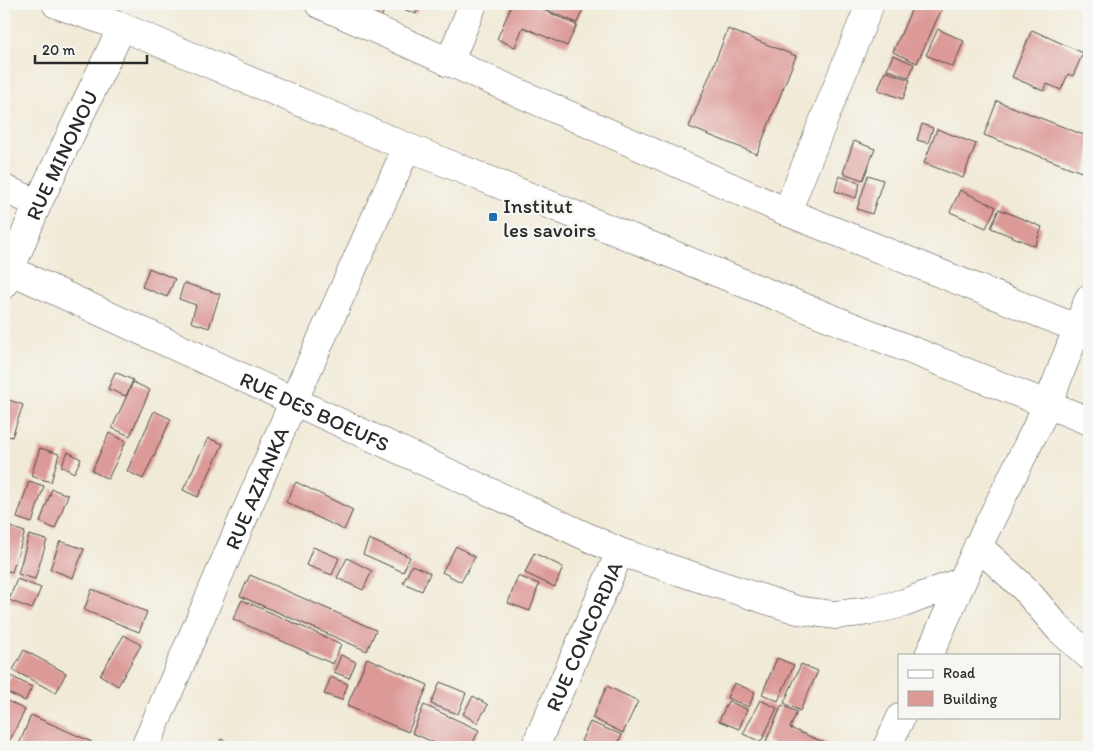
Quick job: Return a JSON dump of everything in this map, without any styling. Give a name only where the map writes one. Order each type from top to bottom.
[{"type":"street","points":[[56,4],[122,27],[407,147],[1089,421]]},
{"type":"street","points":[[319,4],[787,212],[1084,331]]},
{"type":"street","points":[[449,63],[473,4]]},
{"type":"street","points":[[787,212],[870,4]]},
{"type":"street","name":"RUE MINONOU","points":[[7,278],[38,203],[122,27]]},
{"type":"street","name":"RUE AZIANKA","points":[[144,747],[294,400],[407,147]]},
{"type":"street","points":[[4,189],[38,203]]},
{"type":"street","name":"RUE DES BOEUFS","points":[[7,278],[294,400],[620,552],[797,610],[834,615],[870,610],[904,603],[962,580]]},
{"type":"street","points":[[929,654],[978,546],[1084,331],[1089,298]]},
{"type":"street","points":[[978,546],[1024,588],[1059,629],[1089,656]]},
{"type":"street","name":"RUE CONCORDIA","points":[[535,747],[620,552]]},
{"type":"street","points":[[887,747],[901,718]]},
{"type":"building","points":[[362,4],[375,4],[385,8],[381,18],[360,9]]},
{"type":"building","points":[[391,4],[420,4],[416,14]]},
{"type":"building","points":[[512,4],[530,4],[577,25],[567,46],[523,27],[515,47],[497,39]]},
{"type":"building","points":[[538,4],[585,5],[577,23],[537,6]]},
{"type":"building","points":[[914,4],[944,4],[917,63],[893,52]]},
{"type":"building","points":[[728,29],[796,56],[757,154],[689,127]]},
{"type":"building","points":[[938,29],[964,41],[953,67],[926,55]]},
{"type":"building","points":[[1032,30],[1083,53],[1073,76],[1068,74],[1061,90],[1047,84],[1044,91],[1012,77]]},
{"type":"building","points":[[893,55],[914,64],[909,78],[887,69]]},
{"type":"building","points":[[885,71],[910,80],[903,99],[878,90]]},
{"type":"building","points":[[997,101],[1089,137],[1089,160],[1084,173],[984,135]]},
{"type":"building","points":[[922,124],[933,128],[928,143],[917,140]]},
{"type":"building","points":[[937,129],[976,144],[963,178],[924,163]]},
{"type":"building","points":[[854,141],[875,149],[863,180],[843,173]]},
{"type":"building","points":[[868,175],[883,180],[872,214],[857,209]]},
{"type":"building","points":[[839,176],[860,183],[856,198],[835,191]]},
{"type":"building","points":[[960,190],[996,207],[986,228],[950,212]]},
{"type":"building","points":[[999,209],[1042,227],[1035,246],[991,228]]},
{"type":"building","points":[[149,268],[175,279],[167,297],[142,287]]},
{"type":"building","points":[[184,283],[220,294],[209,328],[191,322],[196,305],[179,299]]},
{"type":"building","points":[[115,372],[133,380],[126,396],[108,389]]},
{"type":"building","points":[[133,382],[150,390],[130,436],[112,428]]},
{"type":"building","points":[[4,398],[23,405],[12,437],[4,435]]},
{"type":"building","points":[[154,411],[171,419],[143,479],[127,471]]},
{"type":"building","points":[[109,433],[126,441],[108,479],[92,471]]},
{"type":"building","points":[[208,438],[223,444],[198,497],[183,490]]},
{"type":"building","points":[[40,448],[59,454],[51,482],[31,476]]},
{"type":"building","points":[[68,452],[81,459],[74,473],[61,466]]},
{"type":"building","points":[[29,481],[44,486],[32,523],[17,518]]},
{"type":"building","points":[[296,482],[353,510],[344,530],[286,502]]},
{"type":"building","points":[[52,489],[68,495],[55,529],[40,522]]},
{"type":"building","points":[[7,526],[25,532],[12,572],[4,570],[4,536]]},
{"type":"building","points":[[29,535],[47,540],[35,579],[18,574]]},
{"type":"building","points":[[369,539],[410,557],[403,572],[363,554]]},
{"type":"building","points":[[60,541],[84,549],[73,578],[50,569]]},
{"type":"building","points":[[456,546],[475,557],[461,582],[442,572]]},
{"type":"building","points":[[313,547],[339,558],[332,575],[306,565]]},
{"type":"building","points":[[534,553],[563,567],[555,587],[525,573]]},
{"type":"building","points":[[347,558],[372,571],[363,590],[337,578]]},
{"type":"building","points":[[412,565],[430,573],[422,591],[403,583]]},
{"type":"building","points":[[250,575],[376,630],[367,651],[240,596]]},
{"type":"building","points":[[518,576],[539,584],[530,611],[508,603]]},
{"type":"building","points":[[17,579],[41,588],[32,609],[9,600]]},
{"type":"building","points":[[92,589],[147,612],[139,632],[84,610]]},
{"type":"building","points":[[242,600],[341,644],[333,664],[233,619]]},
{"type":"building","points":[[124,635],[141,645],[118,686],[100,675]]},
{"type":"building","points":[[24,650],[66,673],[56,693],[13,670]]},
{"type":"building","points":[[341,655],[356,662],[349,678],[334,672]]},
{"type":"building","points":[[367,658],[428,685],[408,732],[347,706]]},
{"type":"building","points":[[777,658],[794,665],[778,701],[762,694]]},
{"type":"building","points":[[801,664],[818,671],[800,711],[784,703]]},
{"type":"building","points":[[11,676],[32,687],[25,701],[4,691]]},
{"type":"building","points":[[331,677],[348,684],[342,700],[324,694]]},
{"type":"building","points":[[440,682],[466,693],[458,714],[431,704]]},
{"type":"building","points":[[734,683],[755,692],[749,707],[727,698]]},
{"type":"building","points":[[607,686],[638,701],[623,733],[592,718]]},
{"type":"building","points":[[473,696],[488,705],[477,723],[463,714]]},
{"type":"building","points":[[4,699],[25,710],[10,740],[4,737]]},
{"type":"building","points":[[760,700],[777,708],[761,742],[743,734]]},
{"type":"building","points":[[728,701],[747,709],[739,729],[719,721]]},
{"type":"building","points":[[424,705],[479,730],[471,747],[445,747],[412,733]]},
{"type":"building","points":[[782,705],[797,712],[790,728],[835,747],[782,747],[766,741]]},
{"type":"building","points":[[31,715],[92,742],[90,747],[18,747]]},
{"type":"building","points":[[590,722],[622,735],[616,747],[595,747],[581,741]]},
{"type":"building","points":[[221,739],[237,747],[217,747]]},
{"type":"place","name":"Institut les savoirs","points":[[493,217]]}]
